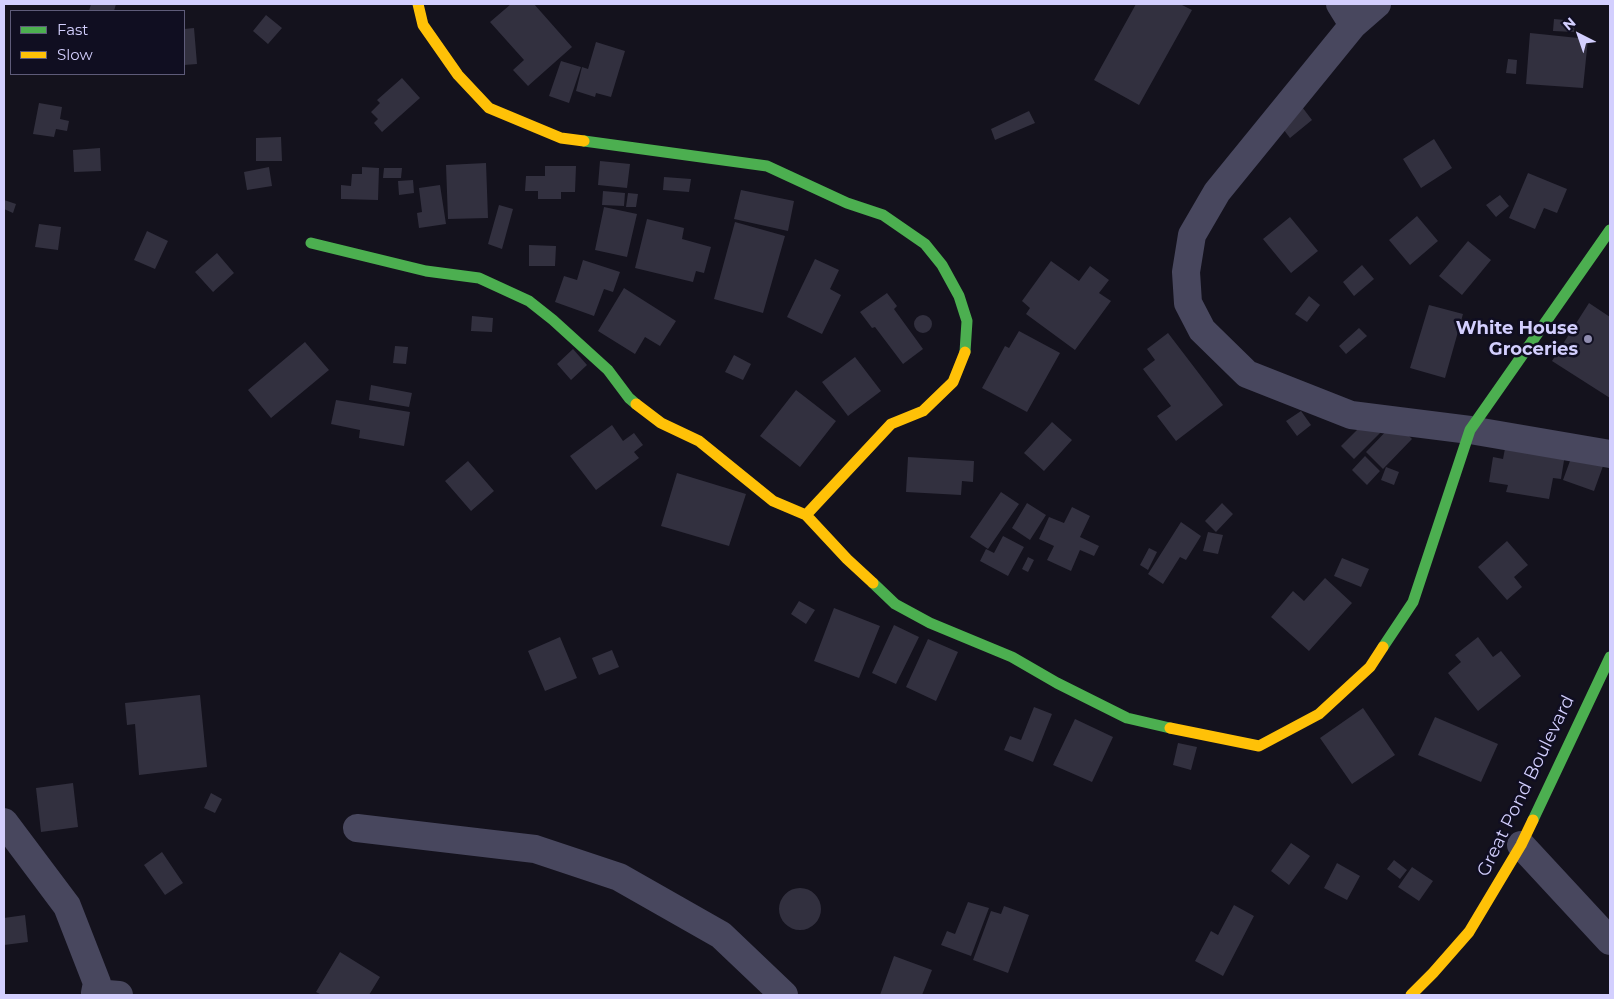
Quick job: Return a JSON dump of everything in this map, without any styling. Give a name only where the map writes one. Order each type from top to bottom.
[{"type":"street","points":[[418,4],[423,25],[458,75],[488,108],[561,138],[766,166],[847,203],[884,215],[925,244],[942,265],[960,296],[967,320],[966,351],[953,382],[923,411],[891,424],[806,515]]},
{"type":"street","points":[[1377,4],[1347,14],[1217,192],[1192,235],[1186,272],[1188,303],[1202,330],[1247,374],[1351,415],[1470,430],[1610,454]]},
{"type":"street","points":[[311,243],[426,271],[479,278],[529,301],[608,370],[629,398],[661,424],[699,441],[773,502],[806,515],[847,559],[895,604],[930,622],[1012,657],[1057,684],[1127,718],[1192,734],[1259,746],[1319,714],[1370,667],[1413,602],[1470,430],[1610,230]]},
{"type":"street","name":"Great Pond Boulevard","points":[[1411,995],[1470,932],[1521,845],[1610,657]]},
{"type":"street","points":[[4,822],[67,906],[102,995]]},
{"type":"street","points":[[357,828],[535,849],[619,877],[721,935],[784,995]]},
{"type":"street","points":[[1521,845],[1610,941]]},
{"type":"building","points":[[91,4],[116,4],[114,10],[89,10]]},
{"type":"building","points":[[511,4],[534,4],[572,47],[528,86],[513,70],[524,60],[490,22]]},
{"type":"building","points":[[1136,4],[1180,4],[1192,10],[1139,105],[1094,80]]},
{"type":"building","points":[[266,15],[282,28],[268,44],[253,31]]},
{"type":"building","points":[[1554,19],[1575,21],[1574,32],[1553,31]]},
{"type":"building","points":[[194,28],[197,64],[185,65],[185,29]]},
{"type":"building","points":[[1530,33],[1588,39],[1583,88],[1526,84]]},
{"type":"building","points":[[596,42],[625,51],[611,97],[596,93],[595,97],[576,91],[582,67],[588,69]]},
{"type":"building","points":[[1508,59],[1517,60],[1516,74],[1506,73]]},
{"type":"building","points":[[561,61],[581,67],[569,103],[549,96]]},
{"type":"building","points":[[402,78],[420,98],[382,132],[374,123],[378,119],[371,112],[380,103],[377,100]]},
{"type":"building","points":[[39,103],[62,107],[60,119],[69,121],[67,131],[56,129],[54,137],[33,134]]},
{"type":"building","points":[[1299,103],[1312,120],[1290,138],[1277,121]]},
{"type":"building","points":[[1029,111],[1035,123],[995,140],[991,129]]},
{"type":"building","points":[[281,137],[282,161],[256,161],[256,138]]},
{"type":"building","points":[[1434,139],[1452,168],[1421,188],[1403,159]]},
{"type":"building","points":[[100,148],[101,171],[74,172],[73,150]]},
{"type":"building","points":[[600,161],[630,164],[627,188],[598,185]]},
{"type":"building","points":[[486,163],[488,218],[448,219],[446,165]]},
{"type":"building","points":[[545,166],[576,166],[575,192],[561,192],[561,199],[538,199],[538,191],[525,191],[526,176],[545,176]]},
{"type":"building","points":[[269,167],[272,186],[247,190],[244,172]]},
{"type":"building","points":[[362,167],[379,168],[378,200],[341,199],[341,185],[351,186],[352,174],[362,174]]},
{"type":"building","points":[[384,168],[402,168],[401,178],[383,178]]},
{"type":"building","points":[[1528,173],[1567,189],[1557,213],[1544,208],[1535,229],[1509,218]]},
{"type":"building","points":[[664,177],[691,179],[689,192],[663,190]]},
{"type":"building","points":[[413,180],[414,193],[399,195],[398,181]]},
{"type":"building","points":[[440,185],[446,224],[419,228],[417,213],[422,212],[419,188]]},
{"type":"building","points":[[741,190],[794,201],[788,231],[734,219]]},
{"type":"building","points":[[603,191],[625,193],[624,206],[602,205]]},
{"type":"building","points":[[628,193],[638,194],[636,207],[626,207]]},
{"type":"building","points":[[1500,195],[1509,206],[1496,217],[1486,205]]},
{"type":"building","points":[[4,200],[16,204],[13,213],[4,209]]},
{"type":"building","points":[[499,205],[513,209],[502,249],[488,244]]},
{"type":"building","points":[[604,207],[637,214],[627,257],[595,250]]},
{"type":"building","points":[[1417,216],[1438,241],[1410,265],[1389,240]]},
{"type":"building","points":[[1290,217],[1318,251],[1291,273],[1263,239]]},
{"type":"building","points":[[647,219],[684,228],[682,239],[711,247],[704,273],[696,271],[693,282],[635,268]]},
{"type":"building","points":[[735,222],[785,236],[763,313],[714,299]]},
{"type":"building","points":[[39,224],[61,227],[58,250],[35,247]]},
{"type":"building","points":[[147,231],[168,241],[155,269],[134,260]]},
{"type":"building","points":[[1468,241],[1491,260],[1462,295],[1439,276]]},
{"type":"building","points":[[529,245],[556,246],[555,266],[529,266]]},
{"type":"building","points":[[217,253],[234,273],[213,292],[195,272]]},
{"type":"building","points":[[815,259],[839,270],[830,289],[841,295],[822,334],[787,317]]},
{"type":"building","points":[[583,260],[620,272],[613,292],[604,289],[594,316],[555,302],[564,276],[577,280]]},
{"type":"building","points":[[1051,261],[1079,281],[1090,266],[1109,280],[1099,293],[1111,301],[1075,350],[1026,314],[1030,308],[1022,301]]},
{"type":"building","points":[[1362,265],[1374,279],[1354,296],[1343,282]]},
{"type":"building","points":[[624,288],[676,321],[660,346],[645,337],[635,354],[598,331]]},
{"type":"building","points":[[887,293],[897,306],[894,309],[923,349],[903,364],[875,327],[872,328],[860,312]]},
{"type":"building","points":[[1309,296],[1320,305],[1307,322],[1295,314]]},
{"type":"building","name":"White House Groceries","points":[[1589,303],[1610,317],[1610,398],[1552,361]]},
{"type":"building","points":[[1429,305],[1463,314],[1445,378],[1410,368]]},
{"type":"building","points":[[923,315],[929,318],[932,324],[929,330],[923,333],[917,330],[914,324],[917,318]]},
{"type":"building","points":[[472,316],[493,318],[492,332],[471,331]]},
{"type":"building","points":[[1359,328],[1367,336],[1346,354],[1339,346]]},
{"type":"building","points":[[1019,331],[1060,353],[1027,412],[982,388],[1005,346],[1009,348]]},
{"type":"building","points":[[1168,333],[1223,405],[1176,441],[1157,416],[1171,406],[1143,369],[1155,360],[1147,349]]},
{"type":"building","points":[[305,342],[329,370],[271,418],[248,390]]},
{"type":"building","points":[[395,346],[408,347],[406,364],[393,363]]},
{"type":"building","points":[[573,349],[587,365],[571,380],[557,364]]},
{"type":"building","points":[[734,355],[751,364],[743,380],[725,372]]},
{"type":"building","points":[[855,357],[881,391],[848,416],[822,382]]},
{"type":"building","points":[[371,385],[412,393],[409,407],[369,400]]},
{"type":"building","points":[[796,390],[836,421],[800,467],[760,436]]},
{"type":"building","points":[[336,400],[410,412],[404,446],[359,438],[360,430],[331,424]]},
{"type":"building","points":[[1301,411],[1311,425],[1297,436],[1286,421]]},
{"type":"building","points":[[1374,413],[1387,426],[1354,459],[1341,446]]},
{"type":"building","points":[[1052,422],[1072,440],[1044,471],[1024,453]]},
{"type":"building","points":[[1395,422],[1412,439],[1383,469],[1366,452]]},
{"type":"building","points":[[612,425],[623,441],[634,433],[643,445],[634,452],[639,458],[596,490],[570,456]]},
{"type":"building","points":[[1507,438],[1566,448],[1561,479],[1553,478],[1549,499],[1506,492],[1508,485],[1489,482],[1493,457],[1503,459]]},
{"type":"building","points":[[1574,450],[1607,455],[1594,491],[1563,480]]},
{"type":"building","points":[[1365,456],[1380,471],[1367,485],[1352,470]]},
{"type":"building","points":[[908,457],[974,461],[973,482],[962,481],[961,495],[906,492]]},
{"type":"building","points":[[468,461],[494,491],[471,511],[445,481]]},
{"type":"building","points":[[1386,467],[1399,472],[1394,485],[1381,480]]},
{"type":"building","points":[[677,473],[746,494],[729,546],[661,526]]},
{"type":"building","points":[[1001,492],[1019,504],[988,549],[970,537]]},
{"type":"building","points":[[1027,503],[1046,515],[1030,540],[1012,528]]},
{"type":"building","points":[[1222,503],[1233,514],[1216,532],[1205,521]]},
{"type":"building","points":[[1072,507],[1090,516],[1080,537],[1099,546],[1094,556],[1080,550],[1071,571],[1047,560],[1054,546],[1039,539],[1049,517],[1064,523]]},
{"type":"building","points":[[1181,522],[1201,536],[1186,560],[1180,557],[1163,584],[1148,574]]},
{"type":"building","points":[[1208,532],[1223,535],[1218,554],[1203,551]]},
{"type":"building","points":[[1003,536],[1024,547],[1008,576],[980,561],[986,549],[994,553]]},
{"type":"building","points":[[1507,541],[1528,565],[1514,577],[1522,587],[1507,600],[1478,567]]},
{"type":"building","points":[[1149,548],[1157,552],[1148,570],[1140,565]]},
{"type":"building","points":[[1028,557],[1034,560],[1028,572],[1022,569]]},
{"type":"building","points":[[1342,558],[1369,569],[1361,587],[1334,576]]},
{"type":"building","points":[[1325,578],[1352,603],[1309,651],[1271,617],[1293,591],[1304,601]]},
{"type":"building","points":[[799,601],[815,610],[806,624],[791,614]]},
{"type":"building","points":[[834,608],[880,626],[859,678],[814,661]]},
{"type":"building","points":[[894,625],[919,637],[896,684],[872,673]]},
{"type":"building","points":[[560,637],[577,678],[545,691],[528,651]]},
{"type":"building","points":[[1478,637],[1493,657],[1501,651],[1521,676],[1478,711],[1448,673],[1461,662],[1455,655]]},
{"type":"building","points":[[928,639],[958,652],[936,701],[906,687]]},
{"type":"building","points":[[612,650],[619,667],[599,675],[592,658]]},
{"type":"building","points":[[200,695],[207,767],[139,775],[135,724],[127,725],[125,703]]},
{"type":"building","points":[[1034,707],[1052,714],[1033,762],[1004,750],[1010,736],[1021,740]]},
{"type":"building","points":[[1363,708],[1395,755],[1352,784],[1320,738]]},
{"type":"building","points":[[1435,717],[1498,744],[1481,782],[1418,755]]},
{"type":"building","points":[[1075,719],[1113,737],[1092,782],[1053,765]]},
{"type":"building","points":[[1178,743],[1197,747],[1191,770],[1173,765]]},
{"type":"building","points":[[73,783],[78,827],[41,832],[36,788]]},
{"type":"building","points":[[211,793],[222,799],[215,813],[204,808]]},
{"type":"building","points":[[1291,843],[1310,856],[1289,885],[1271,871]]},
{"type":"building","points":[[162,852],[183,883],[165,895],[144,865]]},
{"type":"building","points":[[1394,860],[1407,870],[1400,879],[1387,869]]},
{"type":"building","points":[[1337,863],[1360,876],[1347,900],[1324,888]]},
{"type":"building","points":[[1412,867],[1433,881],[1419,901],[1398,887]]},
{"type":"building","points":[[800,888],[815,894],[821,909],[815,924],[800,930],[785,924],[779,909],[785,894]]},
{"type":"building","points":[[968,902],[989,908],[971,956],[941,945],[947,931],[955,934]]},
{"type":"building","points":[[1234,905],[1254,916],[1223,976],[1195,961],[1211,931],[1218,935]]},
{"type":"building","points":[[1004,906],[1029,915],[1008,973],[973,960],[991,911],[1001,914]]},
{"type":"building","points":[[25,915],[28,942],[4,945],[4,918]]},
{"type":"building","points":[[340,952],[380,977],[369,995],[322,995],[316,992]]},
{"type":"building","points":[[894,956],[932,970],[922,995],[880,995]]},
{"type":"traffic: fast","points":[[584,141],[767,166],[847,203],[883,215],[925,244],[942,265],[959,296],[967,321],[965,352]]},
{"type":"traffic: fast","points":[[1383,647],[1413,602],[1470,430],[1610,230]]},
{"type":"traffic: fast","points":[[311,243],[426,271],[479,278],[529,301],[608,370],[629,398],[636,404]]},
{"type":"traffic: fast","points":[[873,583],[895,604],[930,623],[1012,657],[1057,683],[1127,718],[1170,728]]},
{"type":"traffic: fast","points":[[1533,820],[1610,657]]},
{"type":"traffic: slow","points":[[418,4],[423,25],[458,75],[489,108],[561,138],[584,141]]},
{"type":"traffic: slow","points":[[806,515],[891,424],[923,411],[953,382],[965,352]]},
{"type":"traffic: slow","points":[[636,404],[661,423],[699,441],[773,501],[806,515],[847,559],[873,583]]},
{"type":"traffic: slow","points":[[1170,728],[1259,746],[1319,714],[1370,667],[1383,647]]},
{"type":"traffic: slow","points":[[1411,995],[1469,932],[1521,845],[1533,820]]},
{"type":"place","name":"White House Groceries","points":[[1588,339]]}]
